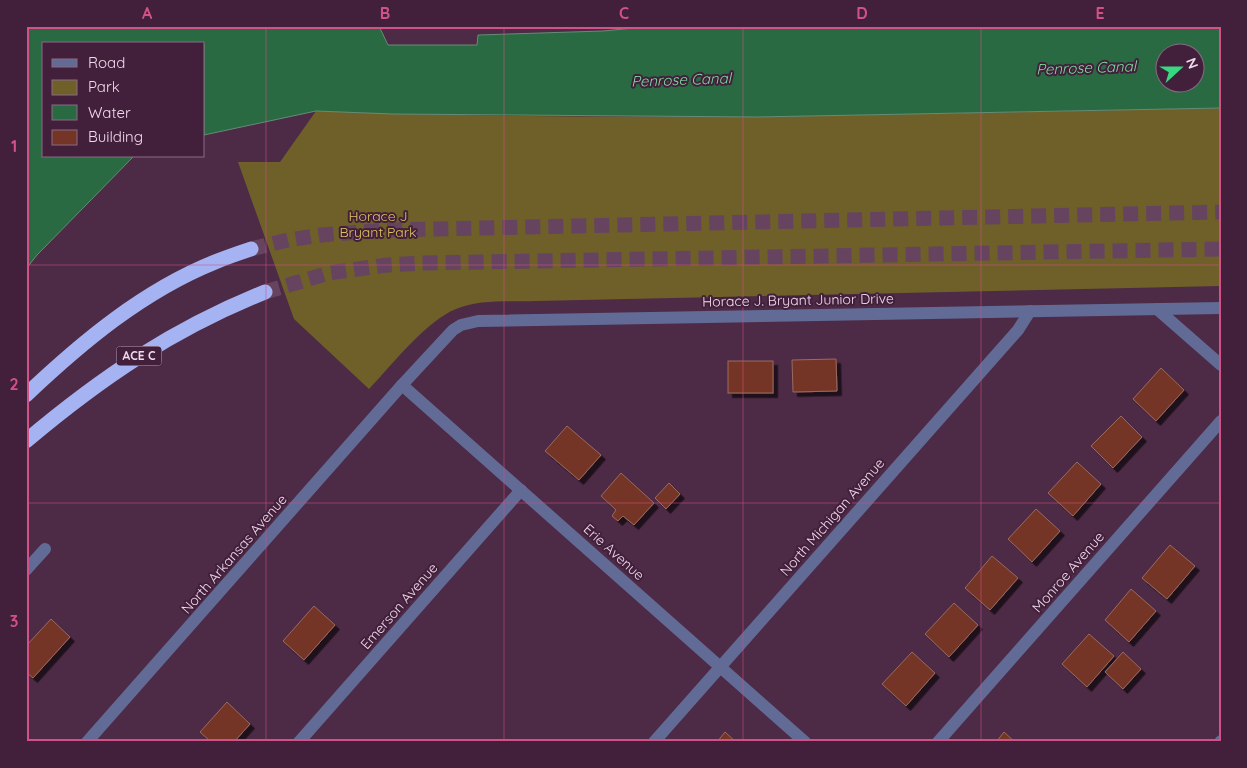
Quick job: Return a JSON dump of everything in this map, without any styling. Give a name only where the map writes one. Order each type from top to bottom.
[{"type":"highway","points":[[26,395],[108,323],[143,300],[214,262],[251,249]]},
{"type":"highway","name":"ACE C","points":[[26,441],[88,391],[158,343],[229,306],[265,292]]},
{"type":"street","name":"Horace J. Bryant Junior Drive","points":[[402,385],[453,330],[469,322],[1221,308]]},
{"type":"street","points":[[1156,309],[1221,365]]},
{"type":"street","name":"North Michigan Avenue","points":[[654,742],[1018,330],[1030,311]]},
{"type":"street","name":"Erie Avenue","points":[[402,385],[805,742]]},
{"type":"street","name":"North Arkansas Avenue","points":[[88,742],[402,385]]},
{"type":"street","name":"Monroe Avenue","points":[[938,742],[1221,422]]},
{"type":"street","name":"Emerson Avenue","points":[[299,742],[521,490]]},
{"type":"street","points":[[26,570],[45,549]]},
{"type":"green space","name":"Horace J Bryant Park","points":[[1221,108],[1221,286],[485,302],[456,309],[433,323],[410,344],[369,389],[294,319],[238,162],[280,162],[316,111],[542,116],[768,116]]},
{"type":"water","name":"Penrose Canal","points":[[26,26],[379,26],[388,45],[477,45],[478,35],[603,31],[654,26],[1221,26],[1221,108],[757,117],[393,114],[316,111],[205,135],[205,42],[42,42],[42,158],[132,158],[37,255],[26,269]]},
{"type":"building","points":[[836,359],[837,391],[793,392],[792,360]]},
{"type":"building","points":[[728,361],[773,361],[773,393],[728,393]]},
{"type":"building","points":[[1161,368],[1184,390],[1156,421],[1133,399]]},
{"type":"building","points":[[1121,416],[1142,437],[1113,468],[1091,446]]},
{"type":"building","points":[[567,426],[601,455],[579,480],[545,451]]},
{"type":"building","points":[[1077,462],[1101,484],[1073,516],[1048,493]]},
{"type":"building","points":[[621,473],[654,503],[634,525],[623,516],[618,521],[612,516],[616,510],[601,496]]},
{"type":"building","points":[[669,483],[680,494],[666,509],[655,498]]},
{"type":"building","points":[[1036,509],[1060,531],[1032,562],[1008,539]]},
{"type":"building","points":[[1170,545],[1195,566],[1167,599],[1142,578]]},
{"type":"building","points":[[992,556],[1018,578],[990,610],[965,588]]},
{"type":"building","points":[[1131,589],[1156,611],[1129,642],[1105,620]]},
{"type":"building","points":[[954,603],[978,625],[949,657],[925,634]]},
{"type":"building","points":[[314,606],[335,625],[304,660],[283,641]]},
{"type":"building","points":[[51,619],[70,637],[33,678],[26,672],[26,646]]},
{"type":"building","points":[[1089,634],[1114,656],[1087,687],[1062,664]]},
{"type":"building","points":[[912,652],[935,673],[906,706],[882,684]]},
{"type":"building","points":[[1123,652],[1141,669],[1123,689],[1105,672]]},
{"type":"building","points":[[227,702],[250,724],[234,742],[211,742],[200,732]]},
{"type":"building","points":[[725,732],[736,742],[717,742]]},
{"type":"building","points":[[1004,732],[1015,742],[996,742]]},
{"type":"tunnel","points":[[251,249],[288,240],[321,235],[389,230],[1221,212]]},
{"type":"tunnel","points":[[265,292],[329,273],[387,265],[422,263],[1221,249]]}]
